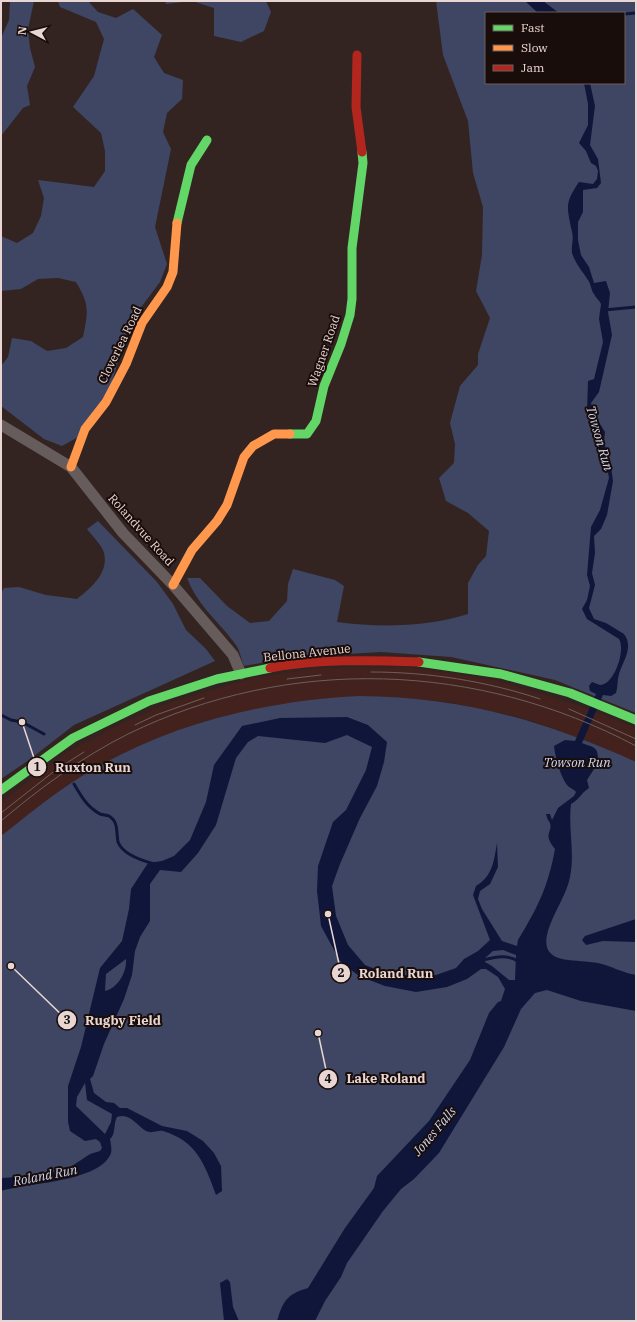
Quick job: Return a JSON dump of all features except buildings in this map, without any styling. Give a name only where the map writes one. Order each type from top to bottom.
[{"type":"street","name":"Wagner Road","points":[[173,585],[192,550],[217,521],[227,505],[244,457],[253,446],[274,434],[307,434],[312,430],[316,421],[324,386],[341,344],[350,315],[352,299],[352,248],[363,163],[356,107],[357,54]]},
{"type":"street","name":"Cloverlea Road","points":[[71,467],[84,429],[106,402],[126,364],[142,322],[167,287],[173,272],[178,214],[186,180],[191,165],[207,140]]},
{"type":"street","name":"Rolandvue Road","points":[[1,425],[71,467],[123,533],[173,585],[233,655],[240,674]]},
{"type":"street","name":"Bellona Avenue","points":[[1,790],[39,760],[85,731],[156,699],[194,685],[240,674],[331,660],[390,659],[443,663],[495,672],[582,697],[636,720]]},
{"type":"shaded area","points":[[10,1],[34,1],[28,29],[30,48],[35,67],[27,86],[30,105],[23,108],[1,136],[1,38],[9,20]]},
{"type":"shaded area","points":[[58,1],[88,1],[98,12],[116,18],[133,9],[162,35],[154,57],[164,73],[183,80],[182,99],[167,113],[163,132],[171,149],[155,227],[167,264],[160,282],[136,314],[127,331],[110,389],[78,437],[62,446],[44,439],[1,406],[1,366],[8,357],[12,338],[31,341],[47,351],[66,348],[83,337],[87,315],[84,297],[76,282],[58,278],[38,279],[21,289],[1,291],[1,236],[17,243],[33,233],[41,216],[44,198],[38,180],[94,187],[105,171],[105,151],[101,133],[73,107],[94,76],[104,39],[96,22],[60,7]]},
{"type":"shaded area","points":[[165,1],[192,1],[166,4]]},
{"type":"shaded area","points":[[192,1],[266,1],[271,12],[264,31],[241,42],[214,36],[214,8]]},
{"type":"shaded area","points":[[436,1],[636,1],[636,713],[555,680],[451,657],[381,652],[294,657],[244,666],[236,645],[197,598],[187,578],[200,578],[227,606],[250,623],[269,621],[287,601],[288,584],[293,569],[335,580],[344,586],[337,622],[386,626],[420,624],[436,622],[468,614],[468,583],[478,565],[486,556],[489,531],[468,513],[446,501],[439,478],[454,463],[455,444],[450,423],[460,386],[478,365],[478,354],[490,318],[476,291],[482,255],[483,207],[473,173],[468,121],[443,55]]},
{"type":"shaded area","points":[[98,521],[157,582],[173,604],[186,630],[206,649],[215,661],[74,725],[29,760],[1,779],[1,593],[4,588],[19,587],[46,595],[77,599],[93,585],[104,567],[105,560],[103,550],[87,529]]},
{"type":"shaded area","points":[[407,667],[495,680],[580,706],[636,728],[636,762],[551,727],[515,716],[448,702],[359,696],[304,701],[228,715],[198,723],[127,751],[70,783],[36,809],[1,840],[1,803],[4,800],[68,752],[118,725],[169,703],[249,679],[316,668]]},
{"type":"shaded area","points":[[359,696],[397,697],[468,706],[534,723],[568,734],[636,762],[636,1321],[1,1321],[1,836],[44,802],[71,783],[104,763],[138,746],[173,732],[209,720],[246,711],[283,704]]},
{"type":"water","points":[[525,1],[543,1],[558,12],[537,12]]},
{"type":"water","points":[[584,84],[590,84],[595,106],[590,145],[598,159],[601,183],[597,188],[583,190],[583,212],[578,222],[578,240],[581,255],[589,267],[594,283],[606,281],[610,293],[608,312],[612,335],[599,392],[591,403],[595,416],[605,432],[604,443],[610,459],[613,481],[607,515],[601,529],[594,536],[595,553],[592,573],[595,585],[589,608],[594,619],[606,623],[624,634],[627,639],[628,649],[618,676],[616,693],[611,696],[603,695],[582,743],[596,750],[598,763],[587,780],[589,788],[571,804],[570,822],[572,859],[570,877],[546,938],[547,948],[552,954],[559,958],[598,963],[636,975],[636,1011],[581,1001],[547,990],[535,993],[521,1009],[504,1047],[439,1153],[414,1179],[401,1189],[383,1211],[347,1263],[341,1277],[325,1301],[315,1321],[277,1321],[281,1308],[287,1299],[295,1293],[308,1288],[345,1228],[374,1188],[377,1176],[429,1121],[470,1060],[489,1013],[498,1002],[501,1001],[505,989],[498,977],[486,969],[481,969],[467,979],[447,987],[416,992],[385,986],[359,976],[340,961],[321,926],[317,891],[318,866],[333,822],[346,810],[366,770],[372,747],[347,735],[325,743],[258,736],[248,742],[236,758],[216,825],[198,853],[181,872],[160,870],[150,884],[150,921],[140,937],[135,951],[132,975],[124,999],[104,1044],[93,1076],[90,1079],[94,1093],[106,1102],[114,1103],[120,1108],[127,1108],[162,1126],[187,1131],[203,1141],[214,1153],[221,1166],[222,1191],[216,1195],[203,1164],[192,1148],[184,1141],[175,1135],[163,1131],[146,1131],[126,1116],[117,1117],[113,1134],[110,1139],[111,1153],[109,1157],[101,1165],[89,1172],[75,1177],[1,1191],[1,1178],[35,1176],[69,1168],[90,1154],[100,1151],[102,1148],[100,1142],[96,1139],[85,1141],[70,1131],[68,1122],[68,1086],[81,1047],[100,968],[122,941],[129,909],[131,889],[148,863],[162,861],[174,856],[190,840],[206,802],[214,765],[242,726],[280,718],[347,717],[368,725],[387,742],[384,762],[377,786],[360,818],[332,886],[336,916],[348,945],[365,965],[385,973],[414,976],[436,975],[456,968],[464,959],[478,951],[490,940],[473,895],[476,886],[482,882],[492,867],[497,843],[498,867],[490,884],[480,891],[478,899],[482,909],[502,941],[517,946],[518,940],[531,917],[545,886],[555,849],[549,840],[548,836],[551,826],[546,814],[550,814],[552,820],[558,808],[574,796],[576,792],[565,783],[557,761],[554,746],[565,740],[575,741],[596,694],[590,691],[589,686],[592,682],[600,685],[610,679],[617,666],[621,651],[619,639],[587,619],[582,609],[587,600],[590,586],[587,575],[591,527],[600,510],[609,478],[606,461],[597,448],[593,426],[587,411],[588,381],[594,379],[603,342],[599,319],[601,304],[573,257],[573,235],[568,211],[569,201],[579,182],[593,184],[597,179],[598,171],[596,166],[591,163],[586,151],[579,143],[588,125],[588,104]],"holes":[[[503,950],[516,955],[515,980],[509,980],[485,962],[485,958],[493,951]],[[126,959],[125,969],[121,979],[114,987],[105,991],[106,974]],[[85,1083],[87,1100],[112,1114],[111,1122],[105,1134],[76,1106],[77,1097]]]},
{"type":"water","points":[[636,919],[636,942],[603,941],[586,945],[582,940],[585,936]]},
{"type":"water","points":[[227,1279],[230,1282],[233,1307],[239,1321],[224,1321],[220,1283]]},
{"type":"waterway","points":[[625,14],[636,13]]},
{"type":"waterway","points":[[604,310],[636,307]]},
{"type":"waterway","points":[[1,715],[11,720],[22,722],[44,734]]},
{"type":"waterway","points":[[74,784],[91,808],[100,814],[112,818],[116,824],[118,842],[124,850],[139,859],[155,864]]},
{"type":"waterway","name":"Roland Run","points":[[483,960],[506,957],[515,959],[519,962]]},
{"type":"tram line","points":[[371,672],[392,672],[457,679],[499,687],[540,699]]},
{"type":"tram line","points":[[287,679],[321,675]]},
{"type":"tram line","points":[[1,821],[78,763],[128,734],[190,708],[254,691],[318,681],[384,679],[449,684],[513,698],[575,718],[636,746]]},
{"type":"tram line","points":[[135,725],[156,715],[204,698]]},
{"type":"tram line","points":[[569,709],[636,739]]},
{"type":"tram line","points":[[1,813],[57,769],[84,752]]},
{"type":"traffic: fast","points":[[177,223],[191,165],[207,140]]},
{"type":"traffic: fast","points":[[290,434],[307,434],[316,421],[324,386],[341,344],[350,315],[352,299],[352,248],[363,163],[362,152]]},
{"type":"traffic: fast","points":[[419,662],[501,674],[570,693],[636,720]]},
{"type":"traffic: fast","points":[[1,790],[73,738],[149,701],[217,679],[270,668]]},
{"type":"traffic: slow","points":[[71,467],[85,429],[106,402],[126,364],[142,323],[167,287],[173,272],[177,223]]},
{"type":"traffic: slow","points":[[173,585],[192,550],[217,521],[227,505],[244,457],[253,446],[274,434],[290,434]]},
{"type":"traffic: jam","points":[[357,55],[356,107],[362,152]]},
{"type":"traffic: jam","points":[[270,668],[325,662],[419,662]]},
{"type":"place","name":"Ruxton Run","points":[[22,722]]},
{"type":"place","name":"Roland Run","points":[[328,914]]},
{"type":"place","name":"Rugby Field","points":[[11,966]]},
{"type":"place","name":"Lake Roland","points":[[318,1033]]},
{"type":"water label","name":"Towson Run","points":[[600,438]]},
{"type":"water label","name":"Towson Run","points":[[577,762]]},
{"type":"water label","name":"Jones Falls","points":[[434,1131]]}]
